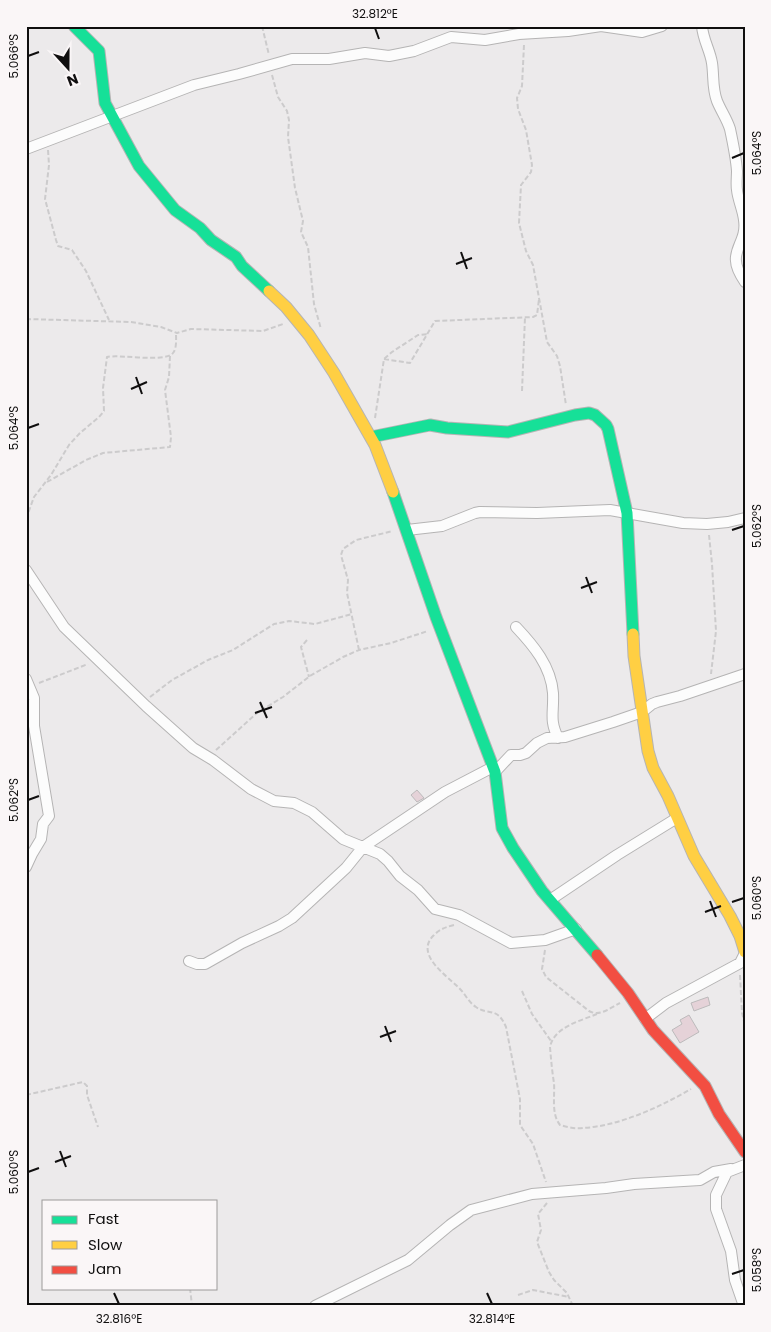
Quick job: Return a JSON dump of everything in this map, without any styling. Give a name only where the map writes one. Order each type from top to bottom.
[{"type":"street","points":[[74,26],[92,42],[99,52],[105,103],[136,163],[175,210],[200,228],[215,243],[236,257],[242,266],[286,307],[326,359],[373,437],[403,517],[440,627],[494,770],[502,828],[535,882],[631,997],[645,1019],[662,1040],[702,1083],[719,1114],[745,1152]]},
{"type":"street","points":[[26,149],[111,115],[194,85],[298,59],[329,59],[365,53],[394,55],[414,51],[451,36],[485,40],[601,26],[642,32],[662,26]]},
{"type":"street","points":[[702,26],[704,42],[713,66],[712,82],[715,95],[727,120],[734,147],[737,193],[744,220],[742,238],[735,255],[737,266],[745,282]]},
{"type":"street","points":[[373,437],[430,425],[483,432],[508,432],[589,413],[595,415],[606,425],[627,513],[634,656],[653,768],[668,796],[694,856],[740,936],[744,957],[645,1019]]},
{"type":"street","points":[[407,530],[442,526],[476,512],[610,510],[683,523],[716,523],[745,518]]},
{"type":"street","points":[[26,570],[58,621],[142,703],[194,748],[251,789],[274,801],[294,804],[312,812],[343,839],[380,854],[400,876],[418,890],[435,910],[459,915],[511,943],[545,940],[576,929]]},
{"type":"street","points":[[516,627],[536,649],[545,666],[553,692],[552,726],[558,738]]},
{"type":"street","points":[[189,961],[206,964],[242,943],[292,918],[346,868],[363,847],[445,792],[494,770],[511,755],[526,753],[537,743],[547,738],[558,738],[614,722],[642,712],[652,704],[745,674]]},
{"type":"street","points":[[26,867],[41,839],[43,824],[49,816],[34,726],[34,698],[28,682]]},
{"type":"street","points":[[550,900],[677,818]]},
{"type":"street","points":[[315,1306],[408,1260],[468,1212],[532,1194],[700,1180],[714,1172],[745,1165]]},
{"type":"street","points":[[731,1169],[726,1174],[716,1195],[716,1209],[729,1245],[735,1280],[744,1306]]},
{"type":"path","points":[[262,26],[267,45],[269,66],[278,97],[287,111],[289,120],[288,137],[295,188],[303,220],[301,232],[308,247],[314,304],[323,333]]},
{"type":"path","points":[[525,34],[522,86],[517,98],[518,109],[526,130],[532,165],[531,172],[521,185],[519,222],[526,251],[533,265],[547,342],[557,356],[560,366],[563,394],[569,417]]},
{"type":"path","points":[[47,140],[49,165],[45,200],[58,246],[72,250],[86,271],[109,320]]},
{"type":"path","points":[[384,359],[410,363],[437,321],[537,316],[539,296]]},
{"type":"path","points":[[522,391],[525,317]]},
{"type":"path","points":[[26,319],[109,320],[161,327],[176,333],[191,329],[263,330],[297,321]]},
{"type":"path","points":[[26,519],[34,497],[69,445],[80,433],[99,418],[104,411],[103,388],[108,357],[160,358],[170,355],[175,349],[176,333]]},
{"type":"path","points":[[373,437],[375,411],[384,359],[418,335],[428,334]]},
{"type":"path","points":[[45,483],[94,456],[110,452],[170,447],[171,437],[165,390],[169,376],[170,355]]},
{"type":"path","points":[[359,650],[347,593],[348,580],[341,559],[343,549],[356,540],[395,530],[403,517]]},
{"type":"path","points":[[707,686],[712,670],[716,631],[712,564],[708,535],[716,523]]},
{"type":"path","points":[[142,703],[172,680],[208,660],[233,650],[274,624],[289,620],[315,624],[352,614]]},
{"type":"path","points":[[208,757],[257,713],[283,697],[309,677],[343,657],[359,650],[391,644],[440,627]]},
{"type":"path","points":[[306,640],[301,647],[309,677]]},
{"type":"path","points":[[28,682],[98,660]]},
{"type":"path","points":[[472,922],[448,926],[439,930],[430,939],[427,947],[429,956],[442,973],[459,987],[477,1009],[497,1014],[506,1027],[518,1091],[520,1125],[533,1144],[549,1192],[549,1199],[538,1214],[541,1230],[537,1242],[549,1272],[567,1293],[573,1306]]},
{"type":"path","points":[[545,940],[542,969],[546,977],[589,1011],[597,1014]]},
{"type":"path","points":[[744,957],[742,1013],[745,1025]]},
{"type":"path","points":[[522,990],[532,1014],[551,1042]]},
{"type":"path","points":[[631,997],[564,1028],[554,1035],[550,1047],[556,1121],[560,1125],[582,1129],[609,1124],[667,1103],[702,1083]]},
{"type":"path","points":[[26,1095],[83,1082],[87,1086],[87,1095],[98,1127]]},
{"type":"path","points":[[190,1290],[192,1306]]},
{"type":"path","points":[[518,1295],[533,1290],[569,1298]]},
{"type":"building","points":[[417,790],[424,798],[417,802],[411,795]]},
{"type":"building","points":[[708,997],[710,1005],[694,1011],[691,1003]]},
{"type":"building","points":[[689,1015],[699,1032],[680,1043],[672,1030],[682,1024],[680,1020]]},
{"type":"traffic: fast","points":[[74,26],[99,51],[105,103],[139,166],[175,210],[200,228],[211,240],[236,257],[242,266],[269,291]]},
{"type":"traffic: fast","points":[[371,437],[430,425],[508,432],[575,415],[589,413],[595,415],[608,429],[627,513],[633,634]]},
{"type":"traffic: fast","points":[[393,492],[436,617],[495,772],[502,828],[542,891],[597,955]]},
{"type":"traffic: slow","points":[[269,291],[286,307],[309,335],[334,373],[375,445],[393,492]]},
{"type":"traffic: slow","points":[[633,634],[634,656],[648,751],[653,768],[668,796],[694,856],[730,916],[740,936],[745,952]]},
{"type":"traffic: jam","points":[[597,955],[628,993],[653,1030],[705,1086],[719,1114],[745,1152]]}]
